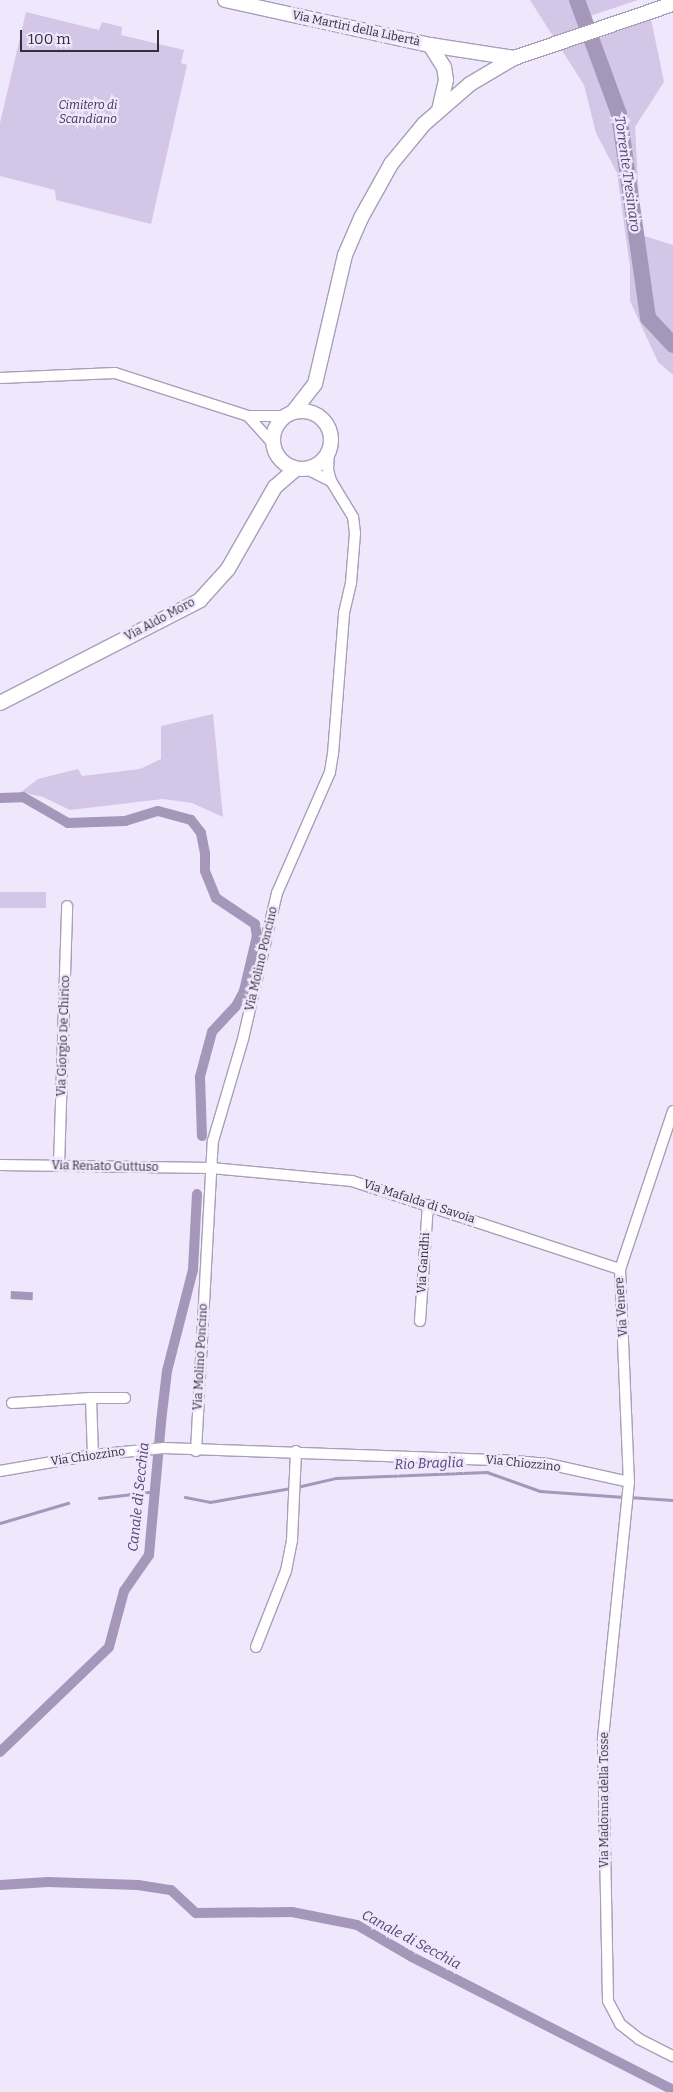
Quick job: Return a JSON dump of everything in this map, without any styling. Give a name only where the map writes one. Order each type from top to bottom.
[{"type":"main road","name":"Via Martiri della Libertà","points":[[225,0],[430,45],[514,58]]},
{"type":"main road","points":[[320,417],[315,384],[345,255],[361,218],[391,164],[424,124],[470,84],[514,58],[567,38],[673,4]]},
{"type":"main road","points":[[430,45],[444,67],[461,83],[470,84]]},
{"type":"main road","points":[[438,111],[446,80],[444,67]]},
{"type":"main road","points":[[275,487],[273,447],[275,428],[315,384]]},
{"type":"main road","points":[[273,447],[281,461],[301,469],[320,463],[329,450],[329,429],[320,417],[310,412],[289,414]]},
{"type":"main road","name":"Via Aldo Moro","points":[[0,704],[200,600],[228,569],[275,487],[301,469]]},
{"type":"street","points":[[0,378],[115,373],[248,416],[289,414]]},
{"type":"street","points":[[248,416],[273,447]]},
{"type":"street","name":"Via Molino Poncino","points":[[196,1451],[213,1141],[243,1039],[277,893],[330,772],[333,754],[344,613],[351,583],[355,533],[353,517],[331,482],[328,470],[329,450]]},
{"type":"street","name":"Via Molino Poncino","points":[[301,469],[331,482]]},
{"type":"street","name":"Via Giorgio De Chirico","points":[[59,1166],[67,906]]},
{"type":"street","name":"Via Venere","points":[[629,1486],[620,1269],[673,1111]]},
{"type":"street","name":"Via Renato Guttuso","points":[[0,1165],[211,1168]]},
{"type":"street","name":"Via Mafalda di Savoia","points":[[211,1168],[352,1181],[428,1204],[620,1269]]},
{"type":"street","name":"Via Gandhi","points":[[420,1321],[428,1204]]},
{"type":"street","points":[[92,1398],[93,1455]]},
{"type":"street","points":[[12,1403],[126,1398]]},
{"type":"street","name":"Via Chiozzino","points":[[0,1471],[93,1455],[159,1448],[196,1451],[296,1451],[548,1464],[629,1486]]},
{"type":"street","points":[[256,1647],[286,1571],[295,1507],[296,1451]]},
{"type":"street","name":"Via Madonna della Tosse","points":[[629,1486],[603,1740],[607,1990],[608,2001],[620,2024],[639,2039],[673,2056]]},
{"type":"green space","points":[[530,0],[638,0],[584,18],[592,41],[651,19],[664,82],[635,127],[641,235],[673,245],[673,375],[658,362],[630,301],[630,267],[617,173],[596,133],[584,85]]},
{"type":"green space","name":"Cimitero di Scandiano","points":[[26,12],[99,30],[102,22],[122,27],[121,35],[184,50],[181,63],[187,65],[151,224],[56,200],[55,190],[0,176],[0,123]]},
{"type":"green space","points":[[213,714],[223,817],[192,803],[163,799],[70,810],[43,797],[21,792],[38,779],[78,769],[82,776],[140,769],[161,759],[161,726]]},
{"type":"green space","points":[[0,892],[46,892],[46,908],[0,908]]},
{"type":"shaded area","points":[[11,1291],[33,1292],[33,1300],[11,1299]]},
{"type":"waterway","name":"Torrente Tresinaro","points":[[577,0],[619,114],[648,318],[673,345]]},
{"type":"waterway","name":"Canale di Secchia","points":[[0,798],[23,797],[68,823],[125,821],[158,811],[191,820],[201,833],[205,853],[205,871],[216,898],[255,924],[257,936],[244,991],[236,1006],[212,1032],[200,1077],[202,1136]]},
{"type":"waterway","name":"Canale di Secchia","points":[[0,1752],[109,1647],[124,1591],[149,1555],[167,1371],[193,1270],[197,1194]]},
{"type":"waterway","name":"Rio Braglia","points":[[297,1487],[336,1478],[487,1472],[540,1491],[624,1497]]},
{"type":"waterway","name":"Rio Braglia","points":[[185,1497],[210,1502],[291,1488]]},
{"type":"waterway","name":"Rio Braglia","points":[[99,1498],[149,1492]]},
{"type":"waterway","name":"Rio Braglia","points":[[629,1497],[673,1500]]},
{"type":"waterway","name":"Rio Braglia","points":[[0,1523],[68,1503]]},
{"type":"waterway","name":"Canale di Secchia","points":[[0,1885],[48,1882],[138,1885],[171,1890],[196,1913],[292,1912],[357,1925],[412,1957],[673,2090]]}]
